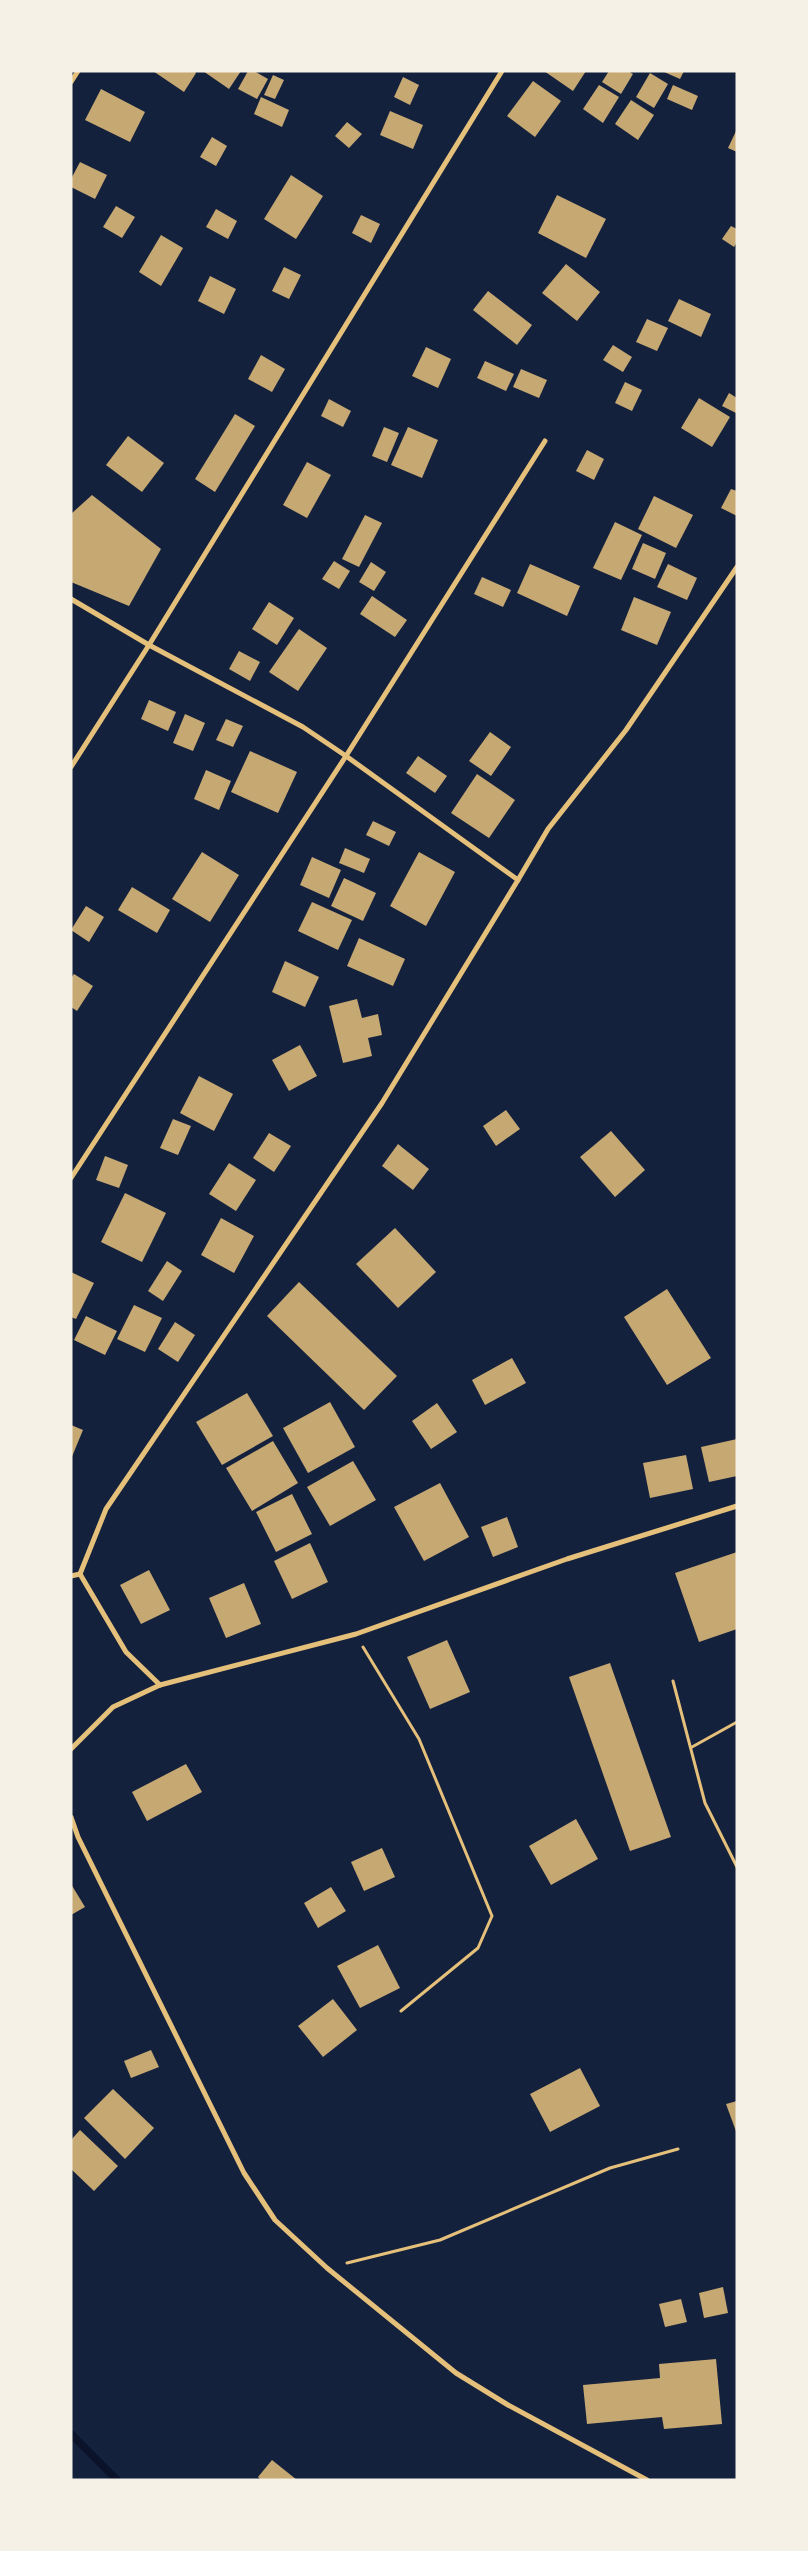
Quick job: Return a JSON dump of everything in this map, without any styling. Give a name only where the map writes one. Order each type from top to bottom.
[{"type":"street","points":[[71,82],[78,71]]},
{"type":"street","points":[[71,767],[149,645],[502,71]]},
{"type":"street","points":[[71,1178],[346,756],[545,441]]},
{"type":"street","points":[[80,1574],[106,1509],[382,1103],[548,829],[626,730],[737,567]]},
{"type":"street","points":[[71,599],[149,645],[303,727],[518,880]]},
{"type":"street","points":[[71,1749],[113,1707],[160,1685],[356,1634],[567,1559],[737,1506]]},
{"type":"street","points":[[71,1576],[80,1574]]},
{"type":"street","points":[[80,1574],[126,1652],[160,1685]]},
{"type":"street","points":[[71,1817],[78,1837],[244,2173],[274,2220],[327,2268],[456,2373],[508,2405],[647,2480]]},
{"type":"path","points":[[356,1634],[419,1739],[492,1916],[478,1948],[401,2010]]},
{"type":"path","points":[[673,1681],[692,1747],[705,1803],[737,1867]]},
{"type":"path","points":[[692,1747],[737,1722]]},
{"type":"path","points":[[327,2268],[440,2240],[610,2168],[678,2149]]},
{"type":"building","points":[[153,71],[194,71],[196,73],[184,92]]},
{"type":"building","points":[[203,71],[241,71],[229,89]]},
{"type":"building","points":[[248,71],[254,71],[268,79],[257,99],[238,89]]},
{"type":"building","points":[[544,71],[586,71],[573,91]]},
{"type":"building","points":[[609,71],[628,71],[633,74],[621,94],[602,82]]},
{"type":"building","points":[[662,71],[684,71],[680,79]]},
{"type":"building","points":[[650,73],[668,84],[654,108],[636,97]]},
{"type":"building","points":[[273,75],[284,80],[275,99],[264,95]]},
{"type":"building","points":[[403,77],[419,85],[410,105],[394,97]]},
{"type":"building","points":[[533,81],[561,101],[535,137],[507,116]]},
{"type":"building","points":[[599,85],[619,97],[603,123],[583,109]]},
{"type":"building","points":[[673,85],[698,96],[692,110],[667,99]]},
{"type":"building","points":[[101,89],[145,112],[130,142],[85,120]]},
{"type":"building","points":[[261,97],[289,110],[282,127],[254,114]]},
{"type":"building","points":[[631,100],[654,115],[638,140],[615,124]]},
{"type":"building","points":[[390,111],[423,125],[413,149],[380,135]]},
{"type":"building","points":[[347,122],[362,134],[349,148],[335,136]]},
{"type":"building","points":[[737,129],[737,152],[728,148]]},
{"type":"building","points":[[212,137],[227,146],[216,166],[200,157]]},
{"type":"building","points":[[80,162],[107,175],[95,199],[71,187],[71,179]]},
{"type":"building","points":[[291,175],[323,196],[296,239],[264,219]]},
{"type":"building","points":[[557,195],[606,219],[586,258],[538,233]]},
{"type":"building","points":[[116,206],[135,217],[122,238],[103,227]]},
{"type":"building","points":[[216,209],[237,221],[228,239],[206,227]]},
{"type":"building","points":[[361,215],[380,224],[371,243],[352,233]]},
{"type":"building","points":[[731,226],[737,229],[737,242],[734,247],[722,239]]},
{"type":"building","points":[[161,235],[183,248],[161,286],[139,272]]},
{"type":"building","points":[[566,264],[600,292],[577,321],[542,293]]},
{"type":"building","points":[[284,267],[301,275],[289,299],[272,291]]},
{"type":"building","points":[[210,276],[236,289],[224,314],[198,301]]},
{"type":"building","points":[[488,291],[532,325],[517,345],[473,310]]},
{"type":"building","points":[[679,299],[711,314],[701,337],[668,321]]},
{"type":"building","points":[[647,319],[668,328],[657,351],[636,342]]},
{"type":"building","points":[[613,345],[632,357],[623,372],[603,360]]},
{"type":"building","points":[[426,347],[451,359],[438,388],[412,376]]},
{"type":"building","points":[[261,355],[285,369],[272,392],[248,379]]},
{"type":"building","points":[[485,361],[514,374],[506,391],[477,378]]},
{"type":"building","points":[[521,369],[547,380],[539,398],[513,387]]},
{"type":"building","points":[[625,382],[642,390],[632,411],[615,403]]},
{"type":"building","points":[[729,393],[737,398],[736,413],[722,406]]},
{"type":"building","points":[[699,398],[730,417],[712,447],[681,428]]},
{"type":"building","points":[[329,399],[351,411],[343,427],[321,416]]},
{"type":"building","points":[[235,414],[255,426],[215,492],[195,479]]},
{"type":"building","points":[[384,427],[399,433],[387,462],[372,456]]},
{"type":"building","points":[[408,427],[438,440],[422,478],[391,465]]},
{"type":"building","points":[[128,436],[164,463],[142,492],[106,465]]},
{"type":"building","points":[[587,450],[604,459],[594,480],[576,471]]},
{"type":"building","points":[[307,462],[331,475],[307,518],[283,505]]},
{"type":"building","points":[[731,489],[737,491],[737,516],[721,508]]},
{"type":"building","points":[[92,495],[161,549],[129,606],[71,582],[71,514]]},
{"type":"building","points":[[654,496],[693,515],[676,548],[638,529]]},
{"type":"building","points":[[365,515],[382,523],[359,567],[342,559]]},
{"type":"building","points":[[615,522],[642,535],[621,580],[593,568]]},
{"type":"building","points":[[643,543],[666,553],[655,579],[632,569]]},
{"type":"building","points":[[334,561],[350,571],[339,589],[322,579]]},
{"type":"building","points":[[371,562],[386,572],[374,591],[359,582]]},
{"type":"building","points":[[530,564],[580,586],[567,616],[517,593]]},
{"type":"building","points":[[668,564],[697,578],[687,600],[657,587]]},
{"type":"building","points":[[482,577],[511,590],[503,607],[474,594]]},
{"type":"building","points":[[372,596],[407,620],[395,637],[360,614]]},
{"type":"building","points":[[634,597],[671,612],[657,645],[621,630]]},
{"type":"building","points":[[269,602],[294,618],[277,645],[252,629]]},
{"type":"building","points":[[299,629],[327,648],[298,691],[269,672]]},
{"type":"building","points":[[239,651],[260,662],[250,681],[229,669]]},
{"type":"building","points":[[149,700],[176,712],[168,731],[141,719]]},
{"type":"building","points":[[185,714],[205,723],[193,751],[173,743]]},
{"type":"building","points":[[226,719],[243,726],[233,747],[216,740]]},
{"type":"building","points":[[490,732],[511,747],[491,776],[469,761]]},
{"type":"building","points":[[250,751],[297,772],[278,813],[231,792]]},
{"type":"building","points":[[418,756],[447,776],[435,793],[406,773]]},
{"type":"building","points":[[206,770],[231,781],[219,810],[194,799]]},
{"type":"building","points":[[477,774],[515,800],[489,838],[451,813]]},
{"type":"building","points":[[373,821],[396,832],[389,846],[366,835]]},
{"type":"building","points":[[345,848],[370,859],[364,873],[339,863]]},
{"type":"building","points":[[202,852],[239,875],[210,922],[172,899]]},
{"type":"building","points":[[419,852],[455,872],[426,926],[390,906]]},
{"type":"building","points":[[312,857],[341,870],[329,898],[300,885]]},
{"type":"building","points":[[344,878],[376,893],[363,921],[331,906]]},
{"type":"building","points":[[132,887],[170,910],[157,933],[118,910]]},
{"type":"building","points":[[312,902],[352,920],[338,950],[298,931]]},
{"type":"building","points":[[86,906],[104,917],[89,942],[71,930]]},
{"type":"building","points":[[359,938],[405,959],[393,986],[347,966]]},
{"type":"building","points":[[285,961],[319,977],[305,1007],[272,992]]},
{"type":"building","points":[[74,974],[93,986],[77,1011],[71,1007],[71,978]]},
{"type":"building","points":[[357,999],[362,1018],[378,1014],[382,1035],[368,1038],[372,1056],[343,1063],[329,1006]]},
{"type":"building","points":[[300,1045],[317,1076],[289,1091],[272,1060]]},
{"type":"building","points":[[199,1076],[233,1094],[214,1131],[180,1113]]},
{"type":"building","points":[[506,1110],[520,1129],[496,1146],[483,1126]]},
{"type":"building","points":[[173,1119],[191,1126],[178,1155],[160,1148]]},
{"type":"building","points":[[611,1131],[645,1170],[615,1197],[580,1157]]},
{"type":"building","points":[[269,1133],[291,1146],[274,1172],[253,1158]]},
{"type":"building","points":[[398,1144],[429,1169],[413,1190],[382,1166]]},
{"type":"building","points":[[105,1156],[128,1165],[119,1188],[96,1180]]},
{"type":"building","points":[[229,1163],[256,1180],[236,1211],[209,1194]]},
{"type":"building","points":[[125,1193],[166,1213],[142,1262],[101,1242]]},
{"type":"building","points":[[221,1218],[254,1236],[234,1273],[201,1255]]},
{"type":"building","points":[[395,1228],[436,1272],[398,1308],[356,1264]]},
{"type":"building","points":[[167,1261],[182,1271],[163,1301],[148,1291]]},
{"type":"building","points":[[71,1272],[94,1283],[76,1319],[71,1317]]},
{"type":"building","points":[[299,1282],[397,1376],[364,1410],[267,1316]]},
{"type":"building","points":[[667,1289],[711,1358],[667,1385],[624,1317]]},
{"type":"building","points":[[134,1305],[162,1318],[145,1352],[117,1339]]},
{"type":"building","points":[[86,1316],[117,1331],[105,1355],[74,1340]]},
{"type":"building","points":[[175,1322],[195,1335],[178,1362],[158,1349]]},
{"type":"building","points":[[512,1358],[526,1383],[485,1405],[472,1380]]},
{"type":"building","points":[[247,1393],[273,1436],[222,1465],[196,1422]]},
{"type":"building","points":[[330,1402],[355,1447],[308,1473],[283,1428]]},
{"type":"building","points":[[437,1403],[457,1432],[431,1449],[412,1421]]},
{"type":"building","points":[[71,1425],[83,1430],[71,1459]]},
{"type":"building","points":[[737,1439],[737,1476],[709,1482],[701,1447]]},
{"type":"building","points":[[273,1441],[298,1483],[252,1511],[226,1468]]},
{"type":"building","points":[[686,1455],[693,1489],[650,1498],[643,1463]]},
{"type":"building","points":[[353,1461],[376,1500],[330,1526],[307,1487]]},
{"type":"building","points":[[440,1483],[469,1537],[424,1561],[394,1507]]},
{"type":"building","points":[[292,1494],[312,1534],[276,1552],[256,1512]]},
{"type":"building","points":[[507,1517],[518,1547],[493,1557],[481,1527]]},
{"type":"building","points":[[310,1543],[328,1582],[292,1599],[274,1561]]},
{"type":"building","points":[[737,1552],[737,1629],[699,1642],[675,1573]]},
{"type":"building","points":[[149,1570],[170,1610],[141,1624],[120,1585]]},
{"type":"building","points":[[244,1583],[261,1624],[226,1638],[209,1598]]},
{"type":"building","points":[[447,1640],[470,1692],[430,1709],[407,1657]]},
{"type":"building","points":[[610,1663],[671,1837],[630,1851],[569,1677]]},
{"type":"building","points":[[186,1764],[202,1792],[147,1821],[132,1792]]},
{"type":"building","points":[[576,1819],[598,1859],[551,1885],[529,1846]]},
{"type":"building","points":[[382,1848],[395,1877],[364,1891],[351,1862]]},
{"type":"building","points":[[71,1884],[85,1907],[71,1915]]},
{"type":"building","points":[[331,1887],[346,1911],[318,1928],[304,1903]]},
{"type":"building","points":[[378,1945],[400,1988],[360,2008],[337,1966]]},
{"type":"building","points":[[333,1999],[357,2030],[323,2057],[298,2026]]},
{"type":"building","points":[[151,2050],[159,2067],[131,2078],[124,2061]]},
{"type":"building","points":[[580,2068],[600,2106],[550,2132],[530,2094]]},
{"type":"building","points":[[113,2089],[154,2128],[125,2159],[84,2118]]},
{"type":"building","points":[[737,2101],[737,2134],[726,2104]]},
{"type":"building","points":[[80,2130],[118,2166],[94,2191],[71,2169],[71,2140]]},
{"type":"building","points":[[723,2287],[728,2313],[704,2318],[699,2293]]},
{"type":"building","points":[[681,2299],[687,2322],[665,2327],[659,2304]]},
{"type":"building","points":[[716,2359],[722,2424],[664,2429],[662,2417],[587,2424],[583,2385],[660,2378],[659,2364]]},
{"type":"building","points":[[272,2460],[297,2480],[261,2480],[258,2477]]},
{"type":"waterway","points":[[71,2434],[117,2480]]}]
